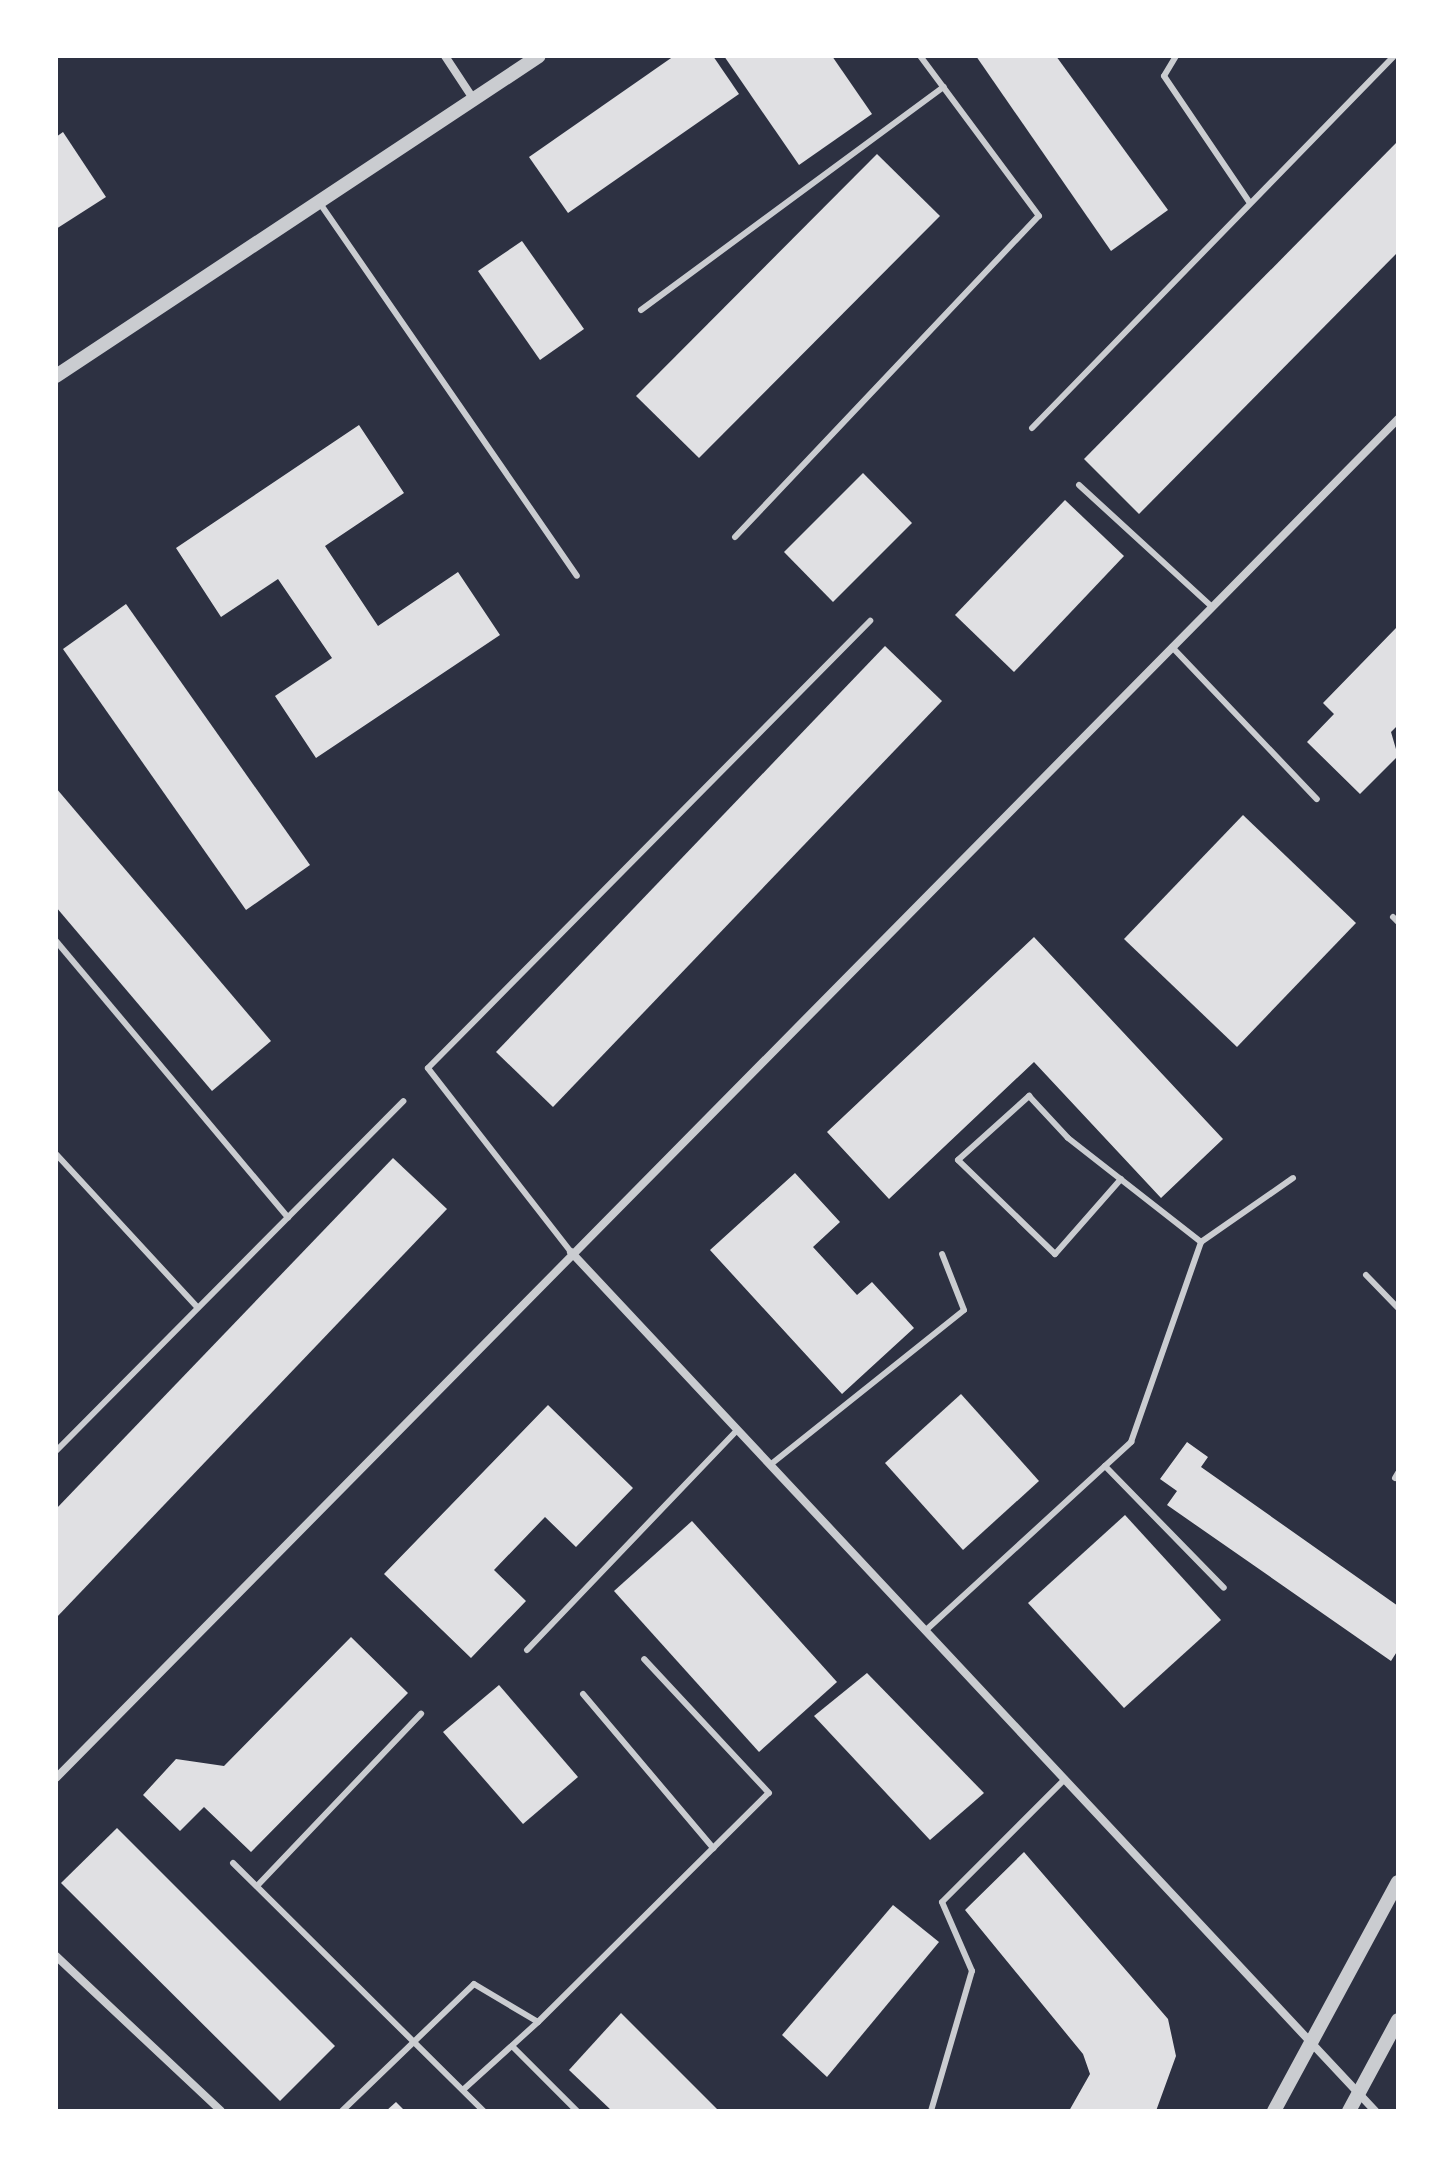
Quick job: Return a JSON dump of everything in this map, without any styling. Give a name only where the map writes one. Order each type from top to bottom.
[{"type":"street","points":[[445,56],[474,100]]},
{"type":"street","points":[[56,376],[539,56]]},
{"type":"street","points":[[56,1778],[571,1252],[1398,419]]},
{"type":"street","points":[[571,1252],[1375,2111]]},
{"type":"street","points":[[1274,2111],[1398,1882]]},
{"type":"street","points":[[56,1956],[221,2111]]},
{"type":"street","points":[[1349,2111],[1398,2020]]},
{"type":"lane","points":[[735,537],[1039,216],[920,56]]},
{"type":"lane","points":[[1176,56],[1164,76],[1250,203]]},
{"type":"lane","points":[[1032,428],[1394,56]]},
{"type":"lane","points":[[641,310],[944,87]]},
{"type":"lane","points":[[319,202],[577,576]]},
{"type":"lane","points":[[1079,485],[1212,607]]},
{"type":"lane","points":[[571,1252],[428,1068],[870,621]]},
{"type":"lane","points":[[1172,647],[1317,799]]},
{"type":"lane","points":[[56,941],[288,1217]]},
{"type":"lane","points":[[1121,1179],[1055,1254],[958,1160],[1029,1096],[1121,1179],[1201,1242]]},
{"type":"lane","points":[[56,1451],[403,1101]]},
{"type":"lane","points":[[56,1154],[198,1308]]},
{"type":"lane","points":[[925,1631],[1131,1442],[1201,1242],[1293,1178]]},
{"type":"lane","points":[[770,1465],[964,1310],[942,1254]]},
{"type":"lane","points":[[1366,1275],[1398,1308]]},
{"type":"lane","points":[[527,1650],[737,1430]]},
{"type":"lane","points":[[1105,1466],[1224,1588]]},
{"type":"lane","points":[[463,2090],[538,2022],[769,1793],[644,1659]]},
{"type":"lane","points":[[583,1694],[713,1848]]},
{"type":"lane","points":[[257,1886],[421,1714]]},
{"type":"lane","points":[[931,2111],[972,1971],[942,1902],[1065,1779]]},
{"type":"lane","points":[[233,1863],[484,2111]]},
{"type":"lane","points":[[342,2111],[411,2039],[474,1984],[538,2022]]},
{"type":"lane","points":[[512,2046],[577,2111]]},
{"type":"building","points":[[674,56],[713,56],[739,94],[568,213],[529,157]]},
{"type":"building","points":[[724,56],[832,56],[872,114],[799,165]]},
{"type":"building","points":[[976,56],[1056,56],[1168,210],[1111,251]]},
{"type":"building","points":[[63,132],[106,197],[56,229],[56,137]]},
{"type":"building","points":[[1398,141],[1398,252],[1139,514],[1084,459]]},
{"type":"building","points":[[877,154],[940,216],[699,458],[636,396]]},
{"type":"building","points":[[522,241],[584,329],[540,360],[478,271]]},
{"type":"building","points":[[359,425],[404,493],[325,546],[378,626],[458,572],[500,635],[316,758],[275,696],[332,658],[278,579],[221,617],[176,548]]},
{"type":"building","points":[[863,473],[912,523],[833,602],[784,552]]},
{"type":"building","points":[[1065,500],[1124,556],[1014,672],[955,615]]},
{"type":"building","points":[[126,604],[310,865],[246,910],[63,649]]},
{"type":"building","points":[[1396,628],[1398,725],[1391,732],[1398,756],[1360,794],[1307,742],[1334,714],[1323,703]]},
{"type":"building","points":[[885,646],[942,701],[553,1107],[496,1052]]},
{"type":"building","points":[[56,788],[271,1041],[212,1091],[56,907]]},
{"type":"building","points":[[1243,815],[1356,923],[1237,1047],[1124,939]]},
{"type":"building","points":[[1034,937],[1223,1139],[1161,1198],[1034,1062],[889,1199],[827,1132]]},
{"type":"building","points":[[393,1158],[447,1209],[56,1618],[56,1509]]},
{"type":"building","points":[[795,1173],[840,1222],[813,1247],[857,1295],[872,1282],[914,1328],[842,1394],[710,1250]]},
{"type":"building","points":[[961,1394],[1039,1481],[963,1550],[885,1463]]},
{"type":"building","points":[[548,1405],[633,1488],[576,1547],[545,1517],[494,1570],[526,1601],[471,1658],[384,1574]]},
{"type":"building","points":[[1187,1442],[1208,1457],[1201,1467],[1398,1606],[1398,1650],[1391,1661],[1167,1505],[1177,1491],[1160,1479]]},
{"type":"building","points":[[1125,1515],[1221,1620],[1124,1708],[1028,1603]]},
{"type":"building","points":[[692,1521],[837,1682],[759,1752],[614,1591]]},
{"type":"building","points":[[351,1637],[408,1693],[251,1852],[204,1807],[180,1831],[143,1795],[176,1759],[224,1766]]},
{"type":"building","points":[[867,1673],[984,1793],[930,1840],[814,1716]]},
{"type":"building","points":[[499,1685],[578,1777],[523,1824],[443,1732]]},
{"type":"building","points":[[117,1828],[335,2046],[280,2101],[61,1883]]},
{"type":"building","points":[[1024,1852],[1168,2019],[1176,2056],[1156,2111],[1069,2111],[1090,2074],[1083,2054],[965,1910]]},
{"type":"building","points":[[893,1905],[939,1942],[827,2077],[782,2035]]},
{"type":"building","points":[[621,2013],[719,2111],[612,2111],[569,2070]]},
{"type":"building","points":[[396,2102],[405,2111],[386,2111]]}]
